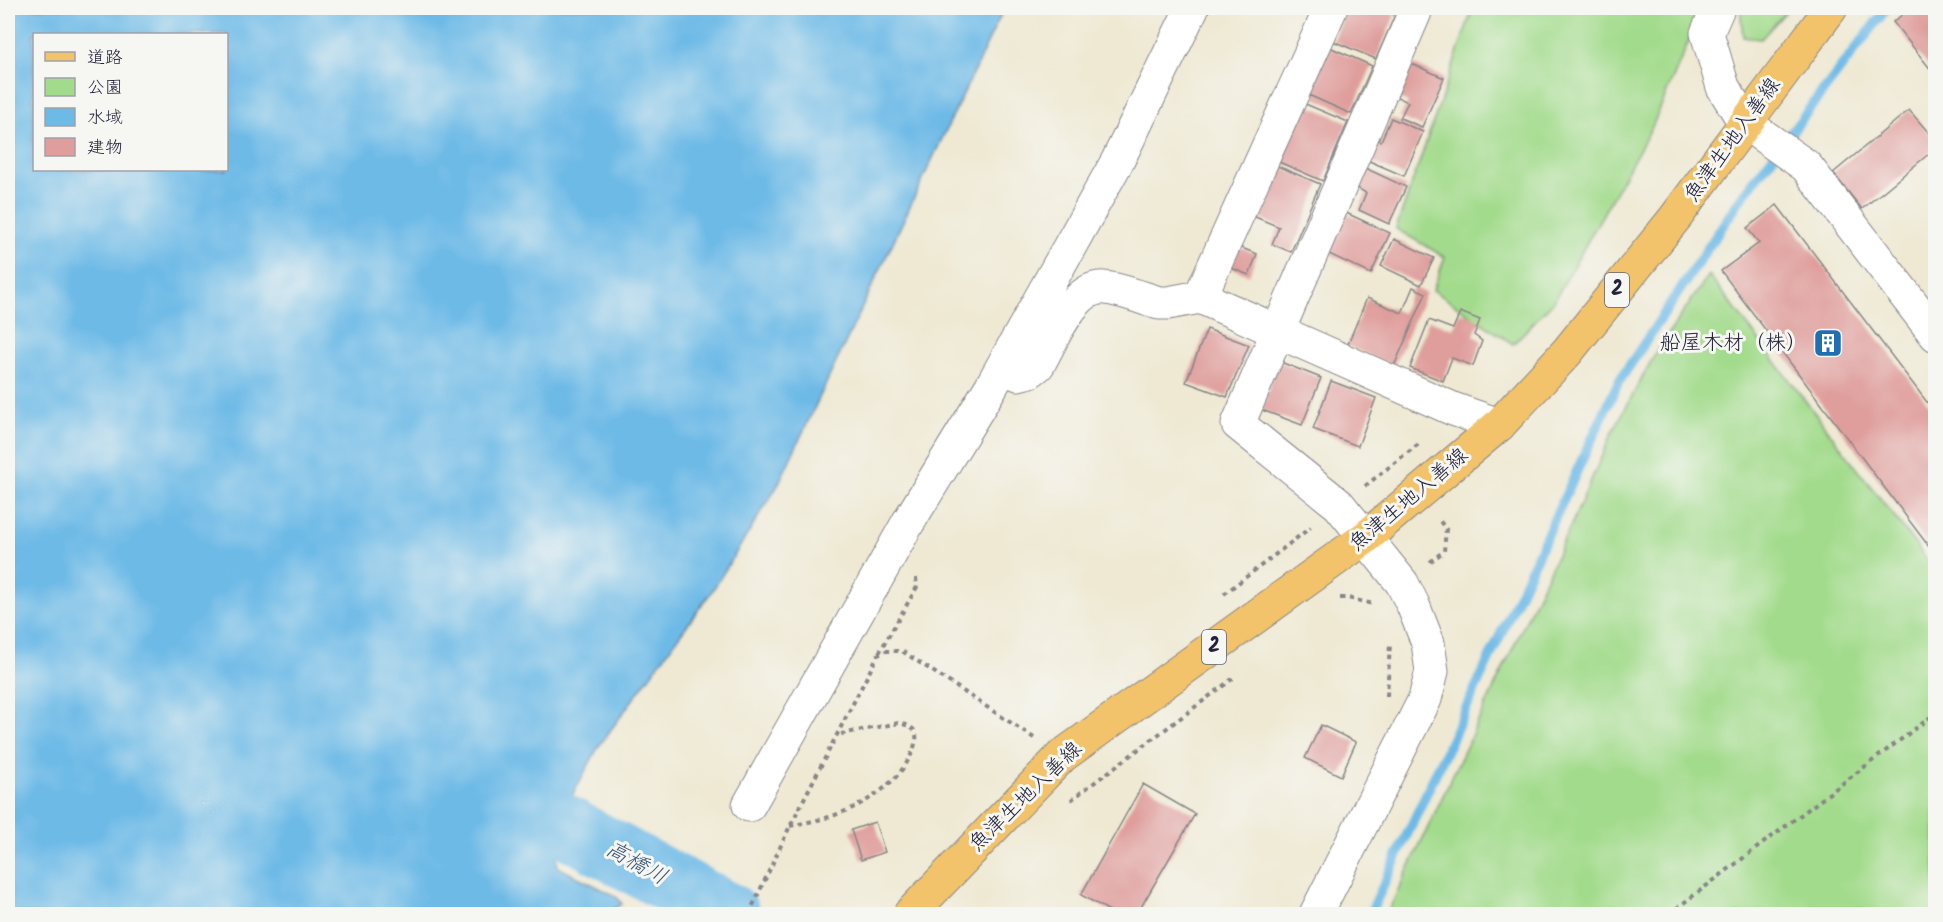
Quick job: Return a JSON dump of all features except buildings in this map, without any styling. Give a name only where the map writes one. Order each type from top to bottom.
[{"type":"main road","name":"魚津生地入善線","points":[[910,915],[1062,756],[1365,538],[1499,425],[1567,352],[1675,218],[1831,8]]},
{"type":"street","points":[[749,805],[909,521],[1003,366],[1118,160],[1192,8]]},
{"type":"street","points":[[1200,297],[1331,8]]},
{"type":"street","points":[[1316,915],[1425,699],[1432,671],[1428,643],[1402,583],[1339,506],[1238,424],[1415,12],[1413,8]]},
{"type":"street","points":[[1718,8],[1707,33],[1723,87],[1745,123],[1806,166],[1935,335]]},
{"type":"street","points":[[1003,366],[1018,375],[1038,365],[1072,306],[1090,290],[1104,287],[1159,303],[1200,297],[1453,409],[1499,425]]},
{"type":"path","points":[[1224,594],[1392,466],[1433,432],[1453,409]]},
{"type":"path","points":[[1430,562],[1443,551],[1446,529],[1436,518]]},
{"type":"path","points":[[1339,598],[1373,604],[1379,613]]},
{"type":"path","points":[[1385,704],[1390,658],[1388,639]]},
{"type":"path","points":[[749,915],[790,826],[878,655],[886,651],[902,651],[1062,756]]},
{"type":"path","points":[[1064,806],[1080,791],[1242,672]]},
{"type":"path","points":[[1670,915],[1935,713]]},
{"type":"path","points":[[790,826],[843,813],[883,788],[903,769],[917,735],[914,729],[907,724],[899,723],[836,735]]},
{"type":"green space","points":[[1473,8],[1703,8],[1652,127],[1554,301],[1513,344],[1433,290],[1445,257],[1396,229]]},
{"type":"green space","points":[[1740,8],[1789,8],[1761,39],[1743,37]]},
{"type":"green space","points":[[1709,275],[1935,570],[1935,914],[1387,914],[1571,525],[1612,433],[1656,352]]},
{"type":"water","points":[[8,8],[1004,8],[777,487],[712,591],[599,746],[553,831],[558,867],[616,896],[622,904],[606,914],[8,914]]},
{"type":"waterway","points":[[1370,914],[1618,383],[1741,198],[1887,8]]},
{"type":"waterway","name":"高橋川","points":[[543,814],[729,914]]},
{"type":"place","name":"船屋木材（株）","points":[[1828,343]]}]
